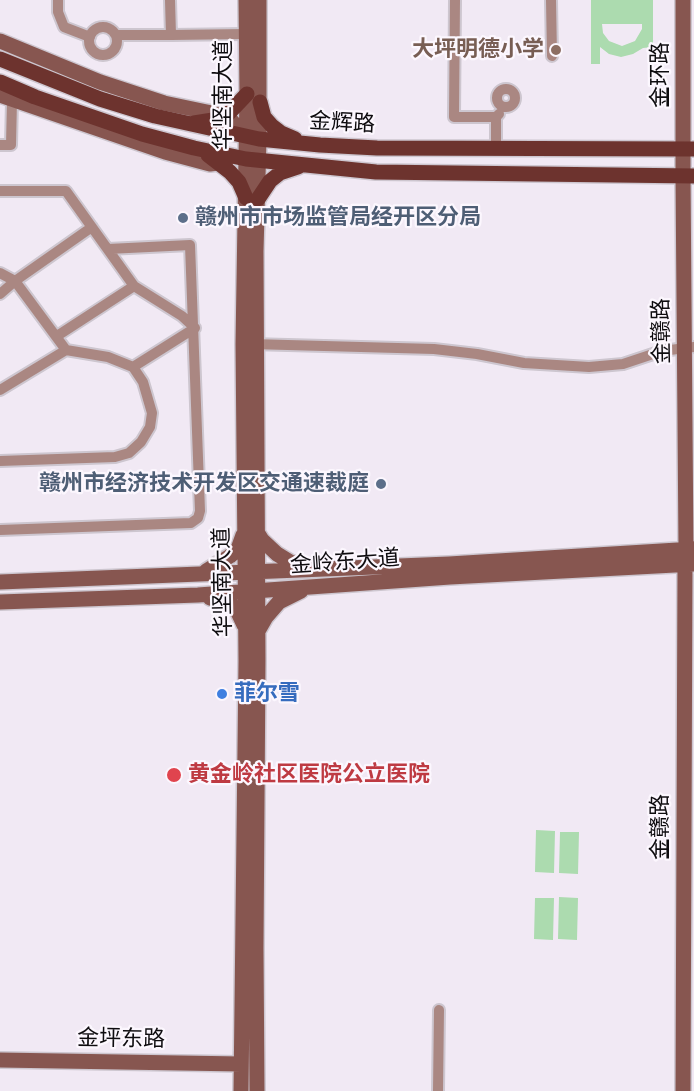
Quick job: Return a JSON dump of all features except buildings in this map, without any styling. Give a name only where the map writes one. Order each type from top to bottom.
[{"type":"main road","name":"华坚南大道","points":[[246,0],[246,34],[253,98]]},
{"type":"main road","name":"华坚南大道","points":[[257,1091],[250,344],[253,98],[259,0]]},
{"type":"main road","name":"金环路","points":[[683,0],[689,149]]},
{"type":"main road","points":[[0,41],[100,82],[164,103],[229,118],[253,138]]},
{"type":"main road","name":"金辉路","points":[[0,59],[100,99],[186,124],[253,138],[377,148],[689,149]]},
{"type":"main road","name":"金辉路","points":[[0,82],[92,117],[194,148],[252,160],[376,172],[688,176]]},
{"type":"main road","points":[[6,97],[165,152],[210,164],[252,160]]},
{"type":"main road","points":[[186,124],[222,116],[253,98],[272,126],[281,133],[310,144]]},
{"type":"main road","points":[[194,148],[221,163],[252,198],[280,172],[290,168],[308,166]]},
{"type":"main road","name":"金赣路","points":[[683,1091],[688,1066],[689,932],[689,149]]},
{"type":"main road","points":[[198,574],[213,569],[231,556],[251,532],[290,562],[312,569]]},
{"type":"main road","name":"金岭东大道","points":[[0,582],[312,569],[449,570],[690,556]]},
{"type":"main road","name":"金岭东大道","points":[[0,602],[198,595],[312,587],[449,570]]},
{"type":"main road","points":[[198,595],[217,599],[236,608],[252,631],[279,602],[312,587]]},
{"type":"main road","name":"华坚南大道","points":[[241,1091],[252,631]]},
{"type":"main road","name":"金坪东路","points":[[0,1060],[241,1064]]},
{"type":"street","points":[[58,0],[58,12],[64,27],[90,37]]},
{"type":"street","points":[[170,0],[171,35]]},
{"type":"street","points":[[455,0],[454,117],[496,117]]},
{"type":"street","points":[[551,0],[552,56]]},
{"type":"street","points":[[101,27],[110,29],[116,36],[117,45],[108,55],[104,55],[92,50],[89,43],[90,37],[93,31],[101,27]]},
{"type":"street","points":[[116,36],[246,34]]},
{"type":"street","points":[[0,145],[11,145],[6,97]]},
{"type":"street","points":[[496,149],[496,117],[505,107]]},
{"type":"street","points":[[0,191],[66,191],[134,286],[182,316],[195,328]]},
{"type":"street","points":[[0,294],[92,227]]},
{"type":"street","points":[[0,530],[190,523],[198,518],[200,511],[195,328],[190,245],[108,249]]},
{"type":"street","points":[[0,273],[15,281],[66,350]]},
{"type":"street","points":[[57,336],[134,286]]},
{"type":"street","points":[[133,367],[195,328]]},
{"type":"street","points":[[250,344],[434,349],[524,363],[589,367],[623,364],[662,351],[690,347]]},
{"type":"street","points":[[0,390],[66,350],[108,357],[133,367],[143,382],[152,413],[150,427],[141,442],[129,453],[115,457],[0,461]]},
{"type":"street","points":[[438,1091],[439,1010]]},
{"type":"green space","points":[[591,0],[653,0],[653,47],[643,48],[621,57],[609,54],[600,47],[600,64],[591,64]],"holes":[[[602,24],[642,24],[642,29],[635,41],[622,46],[609,41],[603,33]]]},
{"type":"green space","points":[[536,830],[555,831],[554,873],[535,872]]},
{"type":"green space","points":[[560,832],[579,832],[578,874],[559,873]]},
{"type":"green space","points":[[559,897],[578,898],[577,940],[558,939]]},
{"type":"green space","points":[[535,898],[554,898],[553,940],[534,939]]},
{"type":"place","name":"大坪明德小学","points":[[556,50]]},
{"type":"place","name":"赣州市市场监管局经开区分局","points":[[183,218]]},
{"type":"place","name":"赣州市经济技术开发区交通速裁庭","points":[[381,484]]},
{"type":"place","name":"菲尔雪","points":[[222,694]]},
{"type":"place","name":"黄金岭社区医院公立医院","points":[[174,775]]}]
